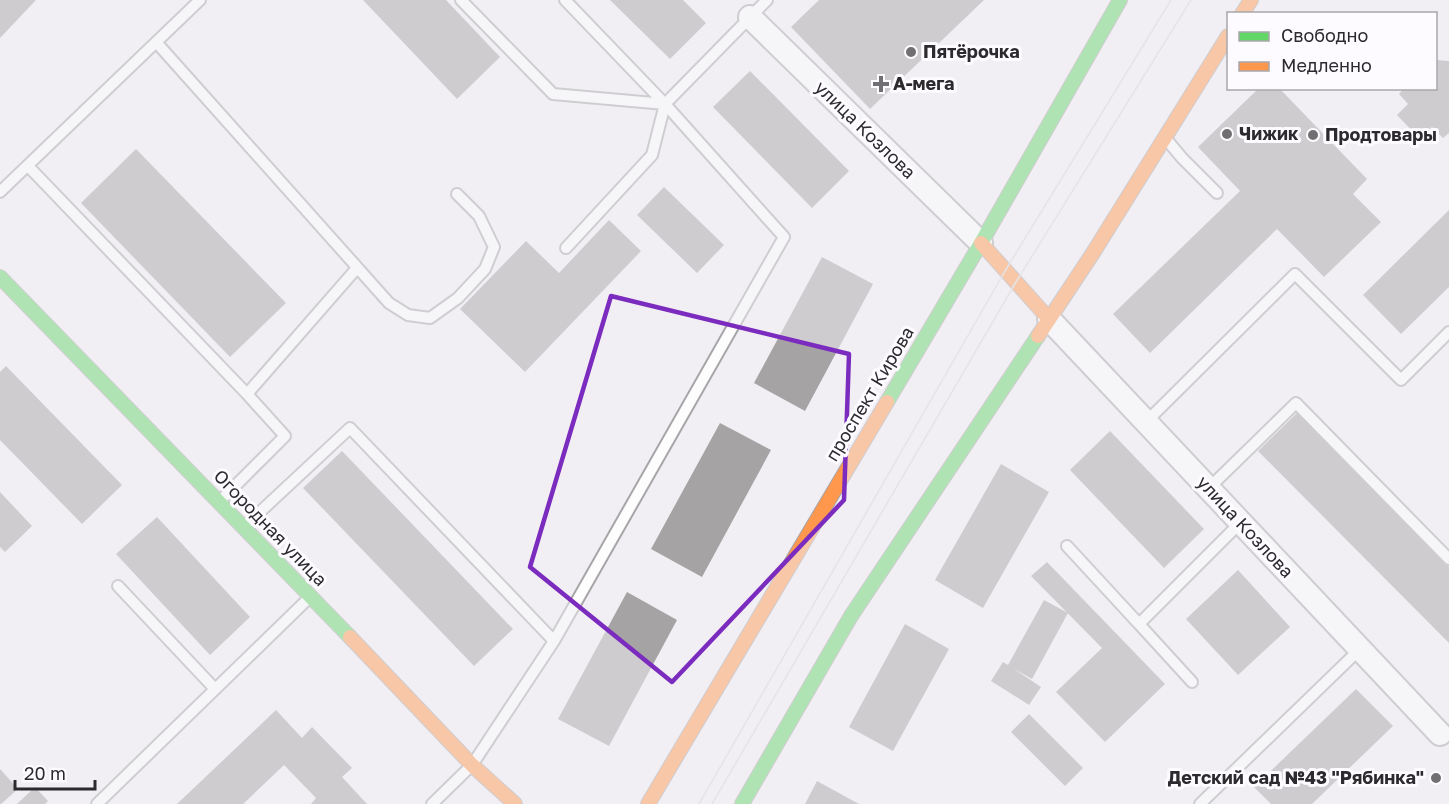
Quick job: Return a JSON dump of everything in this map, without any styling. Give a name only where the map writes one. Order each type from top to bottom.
[{"type":"street","name":"проспект Кирова","points":[[648,804],[981,243],[1120,0]]},
{"type":"street","name":"улица Козлова","points":[[750,17],[981,243]]},
{"type":"street","points":[[741,804],[851,616],[1049,319],[1227,38]]},
{"type":"street","points":[[981,243],[1049,319]]},
{"type":"street","name":"Огородная улица","points":[[2,283],[220,501],[472,765],[515,804]]},
{"type":"street","name":"улица Козлова","points":[[1049,319],[1440,734]]},
{"type":"lane","points":[[0,192],[200,0]]},
{"type":"lane","points":[[461,0],[553,94],[665,104]]},
{"type":"lane","points":[[432,804],[472,765],[554,641],[784,237],[665,104],[565,0]]},
{"type":"lane","points":[[566,248],[652,155],[665,104],[767,0]]},
{"type":"lane","points":[[156,42],[389,303],[408,315],[430,318],[458,298],[485,269],[494,247],[479,216],[457,194]]},
{"type":"lane","points":[[1165,137],[1216,193]]},
{"type":"lane","points":[[28,166],[248,394],[285,436],[220,501]]},
{"type":"lane","points":[[248,394],[357,268]]},
{"type":"lane","points":[[1146,422],[1294,274],[1401,380],[1449,332]]},
{"type":"lane","points":[[1209,488],[1296,403],[1449,559]]},
{"type":"lane","points":[[245,527],[350,428],[554,641]]},
{"type":"lane","points":[[1138,624],[1241,522]]},
{"type":"lane","points":[[1067,546],[1192,682]]},
{"type":"lane","points":[[118,586],[215,689]]},
{"type":"lane","points":[[98,804],[310,596]]},
{"type":"lane","points":[[1200,804],[1360,649]]},
{"type":"highlighted area","points":[[611,296],[849,354],[844,500],[672,682],[530,567]]},
{"type":"building","points":[[0,0],[36,0],[0,38]]},
{"type":"building","points":[[363,0],[446,0],[500,57],[457,99]]},
{"type":"building","points":[[610,0],[683,0],[706,23],[670,59]]},
{"type":"building","points":[[819,0],[984,0],[870,109],[791,27]]},
{"type":"building","points":[[1437,60],[1449,61],[1449,133],[1443,138],[1432,127],[1420,139],[1397,115],[1408,104],[1399,94],[1402,90],[1437,90]]},
{"type":"building","points":[[750,71],[849,171],[812,208],[713,107]]},
{"type":"building","points":[[1257,90],[1281,90],[1367,179],[1353,194],[1381,222],[1324,277],[1277,229],[1150,353],[1113,314],[1240,191],[1198,147]]},
{"type":"building","points":[[136,149],[286,303],[230,357],[81,203]]},
{"type":"building","points":[[664,187],[724,245],[697,273],[637,215]]},
{"type":"building","points":[[1449,210],[1449,287],[1401,334],[1363,295]]},
{"type":"building","points":[[609,220],[641,251],[525,372],[460,309],[526,241],[559,273]]},
{"type":"building","points":[[822,257],[873,284],[805,411],[754,383]]},
{"type":"building","points":[[6,366],[122,485],[82,524],[0,440],[0,372]]},
{"type":"building","points":[[1297,413],[1449,567],[1449,643],[1258,451]]},
{"type":"building","points":[[720,423],[771,450],[702,577],[651,549]]},
{"type":"building","points":[[1110,431],[1204,529],[1164,568],[1070,470]]},
{"type":"building","points":[[342,451],[513,629],[474,666],[303,488]]},
{"type":"building","points":[[1001,464],[1049,492],[983,608],[935,580]]},
{"type":"building","points":[[0,492],[32,526],[5,552],[0,547]]},
{"type":"building","points":[[157,517],[250,617],[210,655],[116,554]]},
{"type":"building","points":[[1047,562],[1165,684],[1105,742],[1056,692],[1102,648],[1031,576]]},
{"type":"building","points":[[1238,570],[1290,627],[1238,675],[1186,619]]},
{"type":"building","points":[[627,592],[677,620],[609,746],[558,719]]},
{"type":"building","points":[[1044,600],[1068,613],[1032,679],[1014,669],[1041,687],[1029,705],[991,681],[1003,662],[1008,665]]},
{"type":"building","points":[[905,624],[949,649],[893,751],[849,727]]},
{"type":"building","points":[[1356,689],[1393,726],[1312,804],[1271,804],[1254,787]]},
{"type":"building","points":[[276,710],[302,738],[312,727],[352,768],[342,777],[367,804],[311,804],[316,798],[284,765],[243,804],[177,804]]},
{"type":"building","points":[[1029,714],[1083,768],[1065,786],[1011,732]]},
{"type":"building","points":[[0,769],[18,789],[1,804],[0,804]]},
{"type":"building","points":[[817,781],[859,804],[805,804]]},
{"type":"building","points":[[35,787],[48,801],[45,804],[17,804]]},
{"type":"tram line","points":[[699,804],[1005,271],[1171,0]]},
{"type":"tram line","points":[[712,804],[1016,282],[1191,0]]},
{"type":"traffic: fast","points":[[887,402],[1120,0]]},
{"type":"traffic: fast","points":[[0,277],[350,637]]},
{"type":"traffic: fast","points":[[742,804],[851,616],[1038,336]]},
{"type":"traffic: slow","points":[[1243,12],[1251,0]]},
{"type":"traffic: slow","points":[[1038,336],[1093,253],[1227,38]]},
{"type":"traffic: slow","points":[[981,243],[1049,319]]},
{"type":"traffic: slow","points":[[648,804],[887,402]]},
{"type":"traffic: slow","points":[[350,637],[472,765],[515,804]]},
{"type":"place","name":"Пятёрочка","points":[[911,52]]},
{"type":"place","name":"А-мега","points":[[881,84]]},
{"type":"place","name":"Чижик","points":[[1227,134]]},
{"type":"place","name":"Продтовары","points":[[1313,135]]},
{"type":"place","name":"Детский сад №43 \"Рябинка\"","points":[[1436,778]]}]
